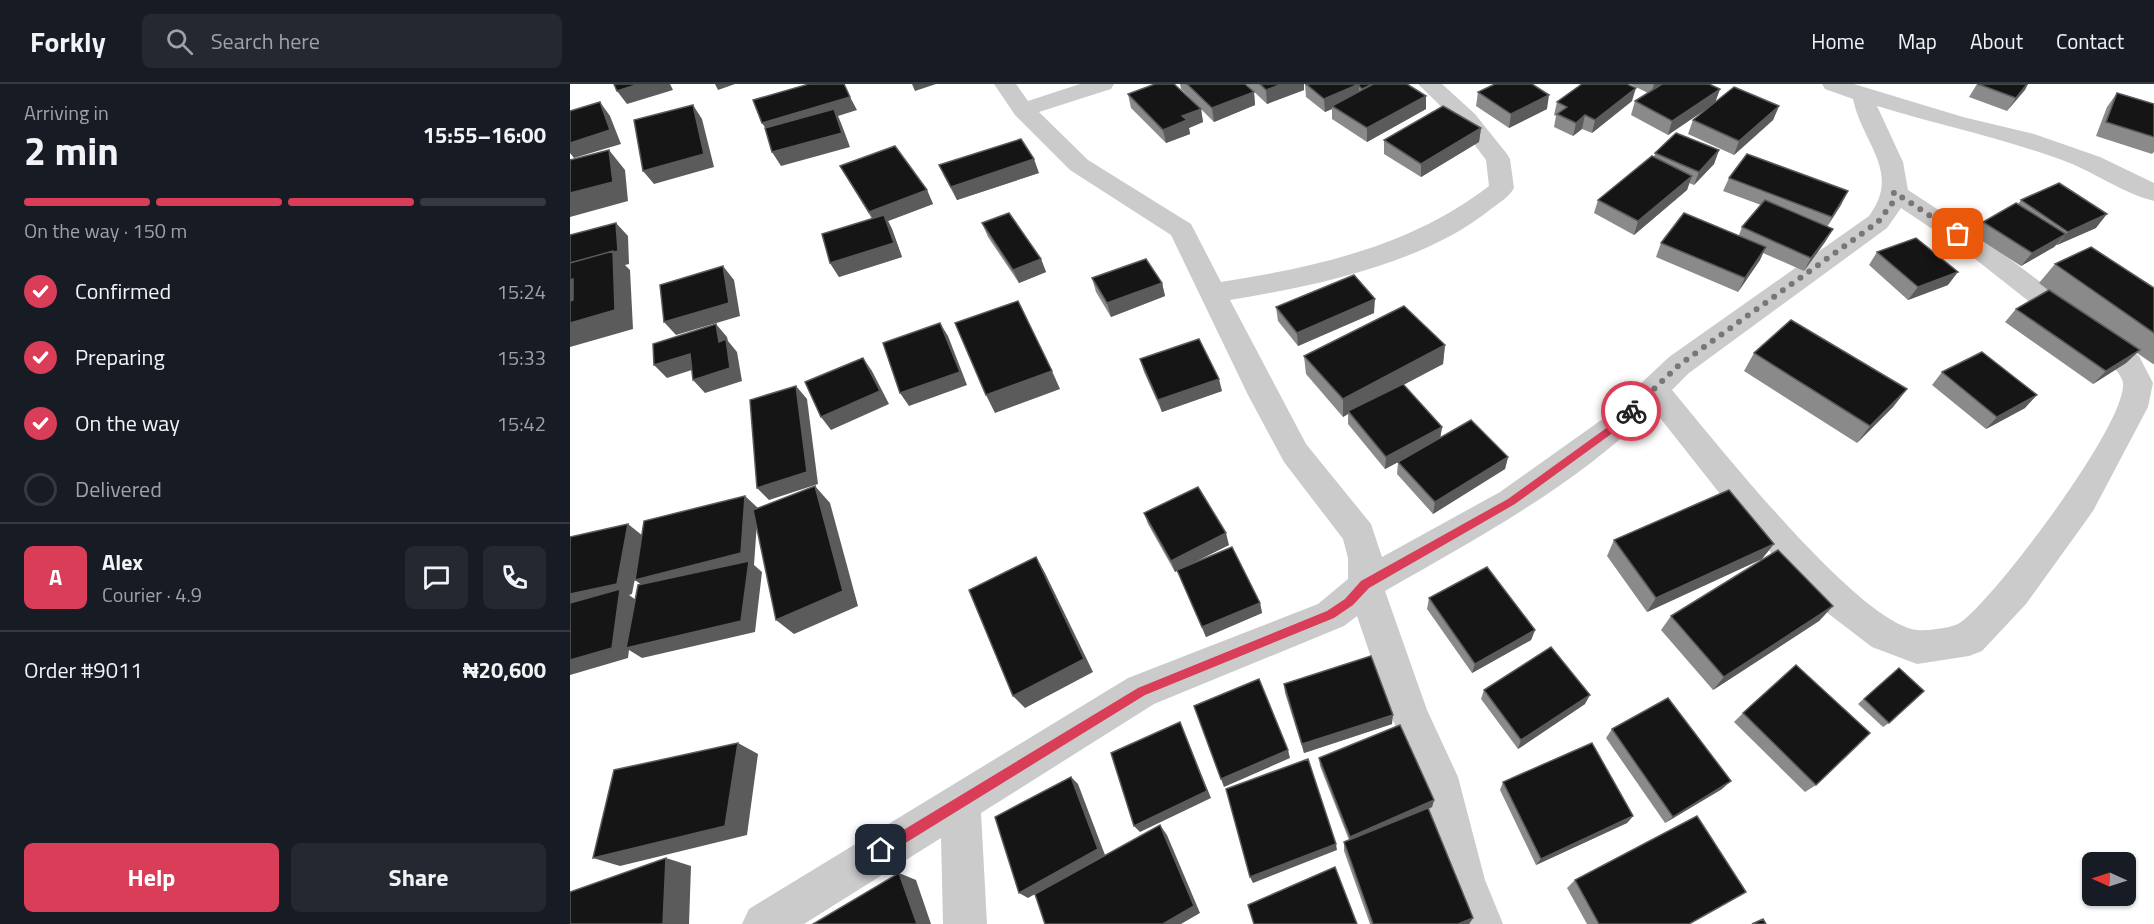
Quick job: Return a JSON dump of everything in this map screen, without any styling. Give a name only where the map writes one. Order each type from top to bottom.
[{"type":"street","points":[[1005,84],[1023,110],[1079,165],[1151,208],[1182,230],[1295,453],[1359,534],[1365,558],[1365,584],[1406,705],[1438,777],[1464,880],[1481,924]]},
{"type":"street","points":[[1023,110],[1103,84]]},
{"type":"street","points":[[1212,293],[1333,271],[1418,238],[1480,209],[1502,188],[1498,159],[1467,119],[1429,84]]},
{"type":"street","points":[[1833,84],[1957,123],[2026,139],[2091,162],[2154,193]]},
{"type":"street","points":[[764,924],[1142,692],[1330,615],[1349,602],[1365,584],[1512,502],[1615,427],[1679,365],[1878,222],[1893,202],[1892,165],[1871,124],[1863,95]]},
{"type":"street","points":[[1654,389],[1740,494],[1830,594],[1885,635],[1917,647],[1969,639],[2014,593],[2081,501],[2133,407],[2138,383],[2129,364],[1974,245],[1894,192]]},
{"type":"street","points":[[960,802],[965,924]]},
{"type":"building","points":[[614,84],[639,84],[617,91]]},
{"type":"building","points":[[809,84],[844,84],[850,97],[762,123],[753,100]]},
{"type":"building","points":[[1155,84],[1174,84],[1201,109],[1182,116],[1187,120],[1163,130],[1128,94]]},
{"type":"building","points":[[1187,84],[1245,84],[1254,92],[1212,108]]},
{"type":"building","points":[[1260,84],[1282,84],[1266,90]]},
{"type":"building","points":[[1306,84],[1359,84],[1324,99]]},
{"type":"building","points":[[1359,84],[1373,84],[1362,89]]},
{"type":"building","points":[[1373,84],[1407,84],[1426,96],[1367,128],[1332,106]]},
{"type":"building","points":[[1495,84],[1532,84],[1549,95],[1511,114],[1478,92]]},
{"type":"building","points":[[1582,84],[1627,84],[1636,88],[1595,120],[1585,115],[1576,123],[1557,114],[1567,107],[1557,102]]},
{"type":"building","points":[[1662,84],[1709,84],[1720,89],[1672,121],[1635,101]]},
{"type":"building","points":[[1978,84],[2027,84],[2016,98]]},
{"type":"building","points":[[1734,87],[1779,106],[1739,141],[1693,120]]},
{"type":"building","points":[[2117,93],[2154,104],[2154,137],[2106,122]]},
{"type":"building","points":[[600,102],[610,130],[570,143],[570,111]]},
{"type":"building","points":[[693,105],[704,154],[643,171],[634,120]]},
{"type":"building","points":[[1443,106],[1481,128],[1421,164],[1384,140]]},
{"type":"building","points":[[834,109],[842,133],[772,152],[765,128]]},
{"type":"building","points":[[1676,133],[1719,150],[1699,172],[1655,153]]},
{"type":"building","points":[[1021,139],[1034,159],[951,187],[939,165]]},
{"type":"building","points":[[895,146],[927,190],[869,212],[840,166]]},
{"type":"building","points":[[609,150],[613,182],[570,193],[570,160]]},
{"type":"building","points":[[1747,154],[1848,191],[1832,217],[1729,178]]},
{"type":"building","points":[[1652,156],[1692,176],[1638,221],[1598,200]]},
{"type":"building","points":[[2059,183],[2107,214],[2068,232],[2021,200]]},
{"type":"building","points":[[1765,200],[1833,229],[1811,258],[1742,227]]},
{"type":"building","points":[[2016,203],[2066,234],[2032,253],[1983,222]]},
{"type":"building","points":[[1009,213],[1041,259],[1013,270],[982,223]]},
{"type":"building","points":[[1684,213],[1766,247],[1745,278],[1661,243]]},
{"type":"building","points":[[884,215],[894,243],[830,263],[822,234]]},
{"type":"building","points":[[616,223],[618,251],[570,263],[570,235]]},
{"type":"building","points":[[1916,238],[1958,272],[1918,287],[1877,252]]},
{"type":"building","points":[[2091,247],[2154,288],[2154,333],[2055,264]]},
{"type":"building","points":[[613,251],[615,310],[570,323],[573,279],[570,280],[570,263]]},
{"type":"building","points":[[1146,259],[1162,283],[1107,303],[1092,278]]},
{"type":"building","points":[[723,266],[729,303],[664,322],[660,285]]},
{"type":"building","points":[[1354,275],[1375,299],[1297,333],[1276,307]]},
{"type":"building","points":[[2049,290],[2140,350],[2106,371],[2016,309]]},
{"type":"building","points":[[1018,301],[1052,371],[986,395],[955,323]]},
{"type":"building","points":[[1404,306],[1445,345],[1343,399],[1304,356]]},
{"type":"building","points":[[1791,320],[1907,389],[1870,426],[1754,353]]},
{"type":"building","points":[[940,323],[960,372],[900,393],[883,343]]},
{"type":"building","points":[[716,324],[719,342],[726,339],[730,368],[693,380],[690,354],[654,365],[653,344]]},
{"type":"building","points":[[1199,339],[1219,379],[1158,400],[1140,359]]},
{"type":"building","points":[[1982,352],[2037,395],[1997,417],[1942,372]]},
{"type":"building","points":[[863,358],[880,391],[821,417],[805,382]]},
{"type":"building","points":[[1403,384],[1442,427],[1386,457],[1348,411]]},
{"type":"building","points":[[796,386],[807,472],[757,488],[750,400]]},
{"type":"building","points":[[1471,420],[1508,457],[1435,502],[1398,462]]},
{"type":"building","points":[[815,486],[843,591],[776,620],[753,510]]},
{"type":"building","points":[[1198,487],[1226,533],[1171,561],[1144,513]]},
{"type":"building","points":[[1729,490],[1774,544],[1656,598],[1614,540]]},
{"type":"building","points":[[745,496],[741,553],[635,580],[644,521]]},
{"type":"building","points":[[628,524],[617,584],[570,594],[570,537]]},
{"type":"building","points":[[1232,547],[1260,603],[1202,627],[1177,570]]},
{"type":"building","points":[[1778,550],[1833,606],[1724,677],[1671,616]]},
{"type":"building","points":[[1036,557],[1084,659],[1013,696],[969,590]]},
{"type":"building","points":[[749,561],[741,621],[626,648],[638,585]]},
{"type":"building","points":[[1487,567],[1535,630],[1475,664],[1429,598]]},
{"type":"building","points":[[620,589],[612,648],[570,660],[570,603]]},
{"type":"building","points":[[1551,647],[1590,695],[1521,740],[1484,690]]},
{"type":"building","points":[[1371,656],[1393,715],[1302,744],[1284,684]]},
{"type":"building","points":[[1796,665],[1870,733],[1816,785],[1743,713]]},
{"type":"building","points":[[1899,668],[1924,691],[1889,723],[1864,699]]},
{"type":"building","points":[[1259,679],[1288,750],[1221,779],[1194,706]]},
{"type":"building","points":[[1668,698],[1731,781],[1673,817],[1612,729]]},
{"type":"building","points":[[1180,722],[1207,791],[1134,826],[1111,753]]},
{"type":"building","points":[[1400,725],[1434,800],[1350,837],[1319,758]]},
{"type":"building","points":[[738,743],[725,826],[593,858],[614,770]]},
{"type":"building","points":[[1592,743],[1633,816],[1541,859],[1503,782]]},
{"type":"building","points":[[1308,759],[1336,844],[1250,877],[1226,789]]},
{"type":"building","points":[[1071,777],[1098,849],[1019,893],[995,817]]},
{"type":"building","points":[[1428,808],[1473,918],[1458,924],[1373,924],[1344,842]]},
{"type":"building","points":[[1697,816],[1746,892],[1689,924],[1599,924],[1575,880]]},
{"type":"building","points":[[1160,825],[1194,906],[1163,924],[1045,924],[1035,894]]},
{"type":"building","points":[[666,858],[663,924],[570,924],[570,892]]},
{"type":"building","points":[[1335,867],[1357,924],[1254,924],[1248,905]]},
{"type":"building","points":[[899,873],[917,924],[813,924]]},
{"type":"building","points":[[1763,919],[1766,924],[1752,924]]},
{"type":"way so far","points":[[1631,411],[1679,365],[1795,279],[1878,222],[1893,202],[1894,192],[1958,234]]},
{"type":"route","points":[[881,850],[1142,692],[1330,615],[1349,602],[1365,584],[1512,502],[1615,427],[1631,411]]}]
